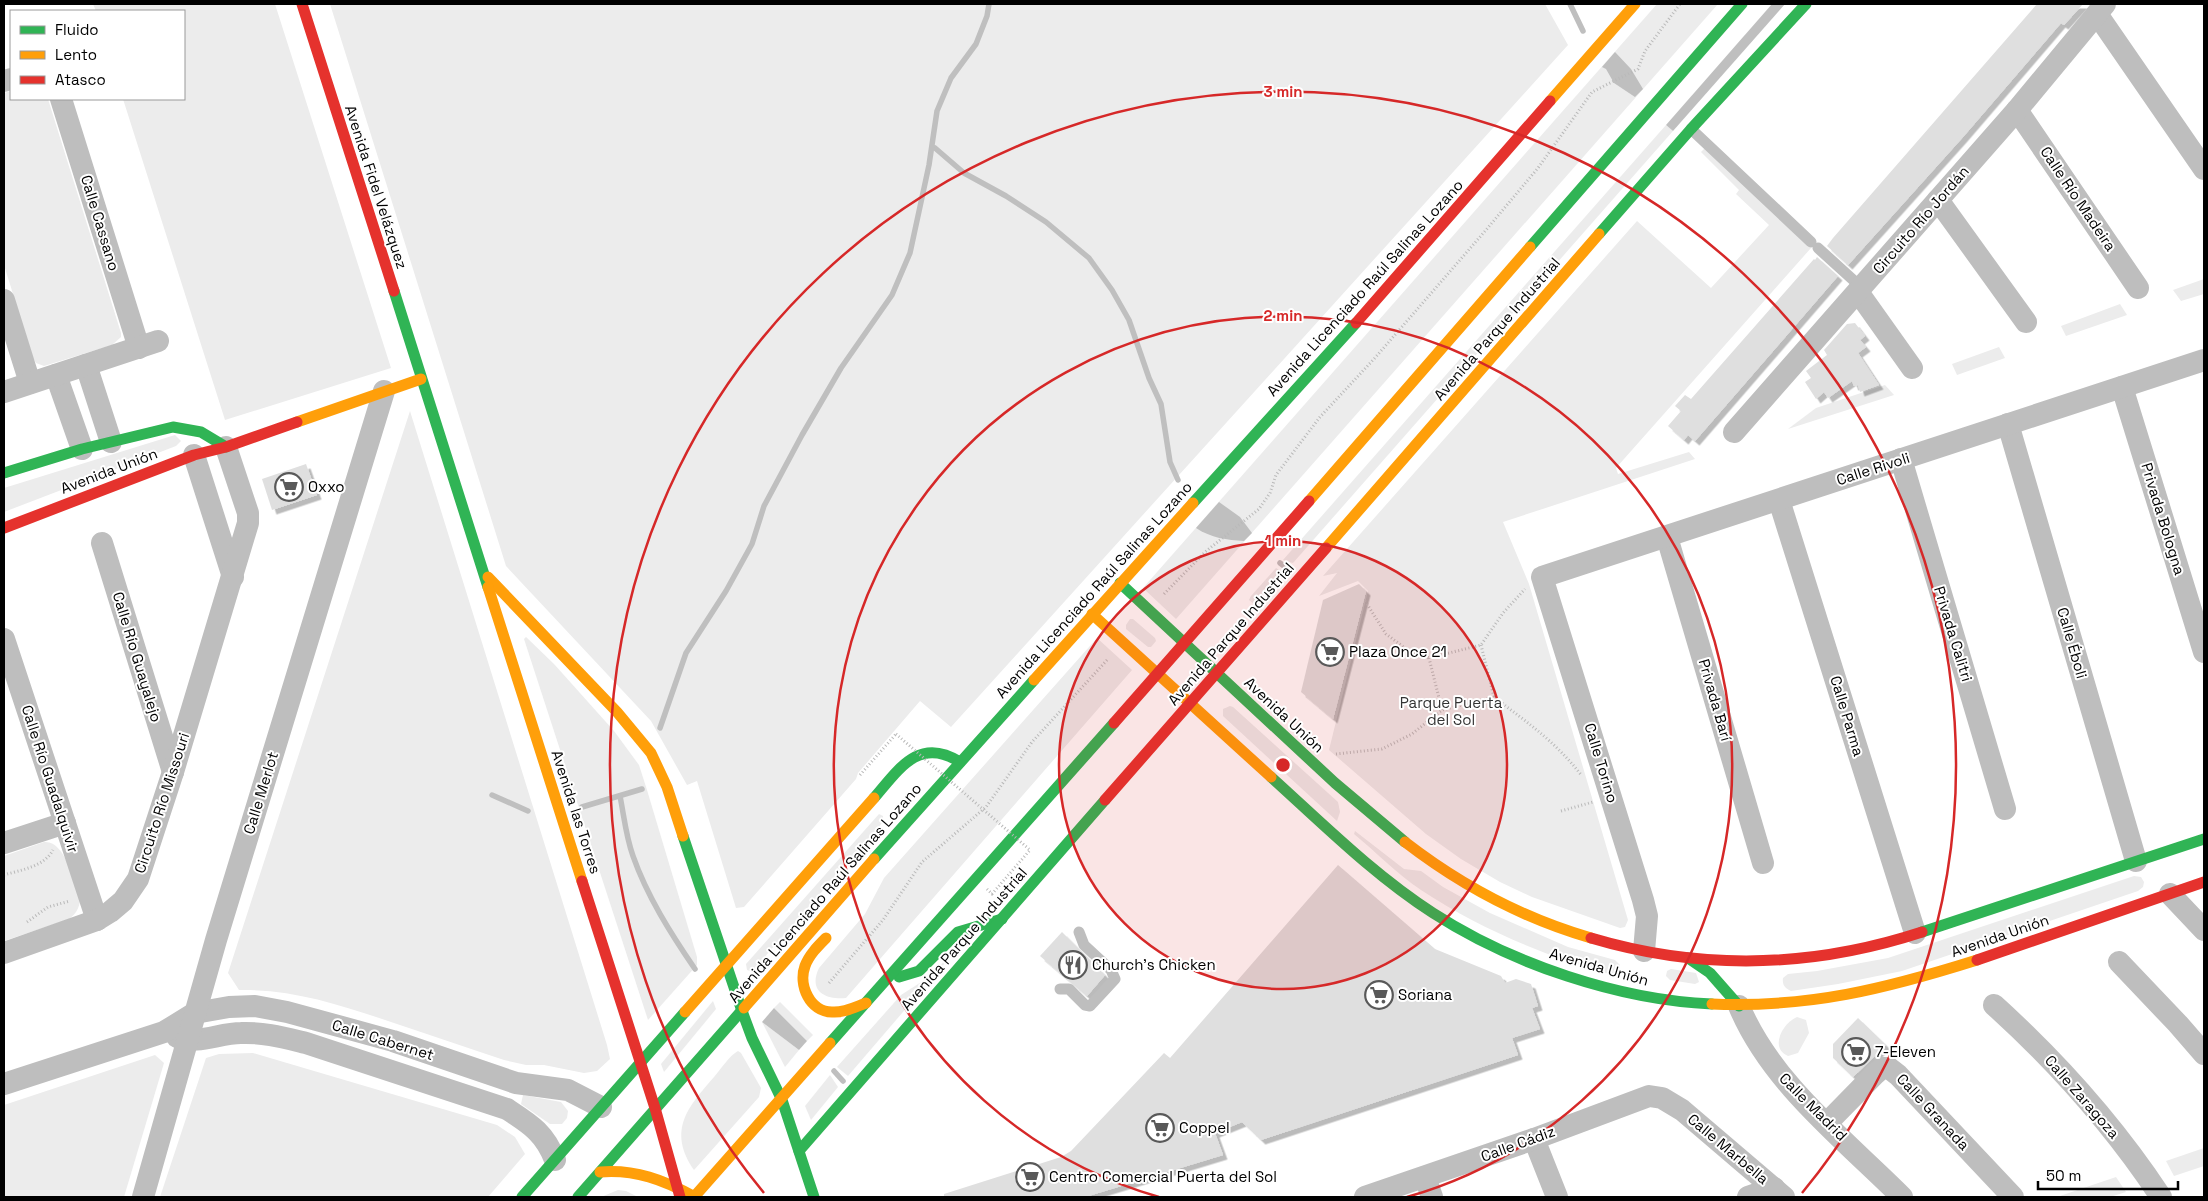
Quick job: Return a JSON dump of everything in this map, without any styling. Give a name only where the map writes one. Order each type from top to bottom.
[{"type":"main road","name":"Avenida Fidel Velázquez","points":[[302,4],[421,379]]},
{"type":"main road","name":"Avenida Licenciado Raúl Salinas Lozano","points":[[578,1197],[878,854],[1092,614],[1356,323],[1635,4]]},
{"type":"main road","points":[[600,1172],[616,1170],[640,1173],[678,1192],[695,1197],[1184,644],[1742,4]]},
{"type":"main road","name":"Avenida Parque Industrial","points":[[799,1151],[1691,129],[1806,4]]},
{"type":"main road","name":"Avenida Unión","points":[[4,528],[194,455],[226,447],[421,379]]},
{"type":"main road","name":"Avenida las Torres","points":[[421,379],[640,1063]]},
{"type":"main road","name":"Avenida Unión","points":[[4,473],[82,449],[173,427],[188,428],[207,433],[226,447]]},
{"type":"main road","name":"Avenida las Torres","points":[[483,572],[617,712],[652,753],[667,787],[726,965]]},
{"type":"main road","name":"Avenida Unión","points":[[1120,583],[1368,813],[1416,851],[1483,895],[1517,910],[1644,956],[1686,957],[1734,962],[1776,960],[1861,949],[2144,861],[2204,839]]},
{"type":"main road","name":"Avenida Unión","points":[[1092,614],[1190,703],[1342,830],[1406,893],[1456,927],[1527,961],[1570,977],[1692,1003],[1740,998],[1772,1006],[1830,999],[1890,986],[2004,951],[2167,890],[2204,882]]},
{"type":"main road","points":[[522,1197],[906,762],[916,755],[929,752],[943,753],[960,762]]},
{"type":"main road","points":[[1335,783],[1345,807]]},
{"type":"main road","points":[[1389,844],[1416,851]]},
{"type":"main road","points":[[2186,845],[2195,858]]},
{"type":"main road","points":[[860,894],[878,854]]},
{"type":"main road","points":[[886,981],[919,971],[958,932],[1002,919]]},
{"type":"main road","points":[[833,930],[808,959],[803,972],[804,993],[810,1003],[828,1012],[846,1011],[866,1003]]},
{"type":"main road","points":[[1686,957],[1702,965],[1740,998]]},
{"type":"main road","points":[[1750,975],[1766,964],[1776,960]]},
{"type":"main road","points":[[726,965],[752,1038],[782,1100],[814,1197]]},
{"type":"main road","points":[[640,1063],[678,1192]]},
{"type":"street","name":"Circuito Río Jordán","points":[[1734,432],[1782,375],[1860,290],[2017,110],[2101,9]]},
{"type":"street","points":[[2101,9],[2204,169]]},
{"type":"street","name":"Calle Cassano","points":[[61,100],[149,345],[86,365]]},
{"type":"street","name":"Calle Río Madeira","points":[[2017,110],[2138,288]]},
{"type":"street","points":[[1938,200],[2026,322]]},
{"type":"street","points":[[1860,290],[1912,368]]},
{"type":"street","points":[[4,300],[30,383]]},
{"type":"street","name":"Calle Rivoli","points":[[1536,581],[2204,360]]},
{"type":"street","points":[[4,392],[86,365],[111,442]]},
{"type":"street","points":[[56,374],[82,449]]},
{"type":"street","name":"Privada Bologna","points":[[2122,387],[2204,652]]},
{"type":"street","name":"Calle Merlot","points":[[143,1197],[195,1013],[384,391]]},
{"type":"street","name":"Calle Éboli","points":[[2008,424],[2144,861]]},
{"type":"street","name":"Circuito Río Missouri","points":[[4,953],[97,920],[123,901],[138,879],[233,576],[248,518],[226,447]]},
{"type":"street","points":[[194,455],[233,576]]},
{"type":"street","name":"Privada Calitri","points":[[1901,460],[2005,809]]},
{"type":"street","name":"Calle Parma","points":[[1779,500],[1915,933]]},
{"type":"street","name":"Privada Barí","points":[[1667,537],[1763,864]]},
{"type":"street","name":"Calle Río Guayalejo","points":[[102,543],[173,772]]},
{"type":"street","name":"Calle Torino","points":[[1536,581],[1643,900],[1647,916],[1644,956]]},
{"type":"street","name":"Calle Río Guadalquivir","points":[[4,639],[97,920]]},
{"type":"street","points":[[4,843],[65,823]]},
{"type":"street","points":[[2167,890],[2204,930]]},
{"type":"street","points":[[2120,962],[2204,1054]]},
{"type":"street","name":"Calle Madrid","points":[[1740,998],[1747,1027],[1770,1062],[1804,1101],[1902,1197]]},
{"type":"street","name":"Calle Zaragoza","points":[[1994,1005],[2052,1060],[2080,1091],[2136,1161],[2161,1197]]},
{"type":"street","name":"Calle Cabernet","points":[[4,1084],[164,1032],[195,1013],[230,1007],[255,1006],[287,1012],[393,1041],[516,1083],[568,1090],[601,1107]]},
{"type":"street","points":[[164,1032],[188,1041]]},
{"type":"street","name":"Calle Cabernet","points":[[188,1041],[242,1032],[277,1036],[306,1043],[507,1108],[529,1123],[542,1135],[547,1141],[554,1160]]},
{"type":"street","name":"Calle Granada","points":[[1827,1123],[1874,1075],[1882,1068],[1889,1068],[1898,1075],[2013,1197]]},
{"type":"street","points":[[507,1108],[516,1083]]},
{"type":"street","name":"Calle Cádiz","points":[[1365,1197],[1429,1187],[1534,1139],[1649,1096],[1656,1096],[1670,1102]]},
{"type":"street","name":"Calle Marbella","points":[[1670,1102],[1682,1110],[1779,1193]]},
{"type":"street","points":[[1534,1139],[1557,1197]]},
{"type":"street","points":[[1748,1197],[1779,1193]]},
{"type":"lane","points":[[1691,129],[1860,290]]},
{"type":"lane","points":[[1060,989],[1069,989],[1086,1005],[1090,1006],[1115,979],[1111,970],[1084,945],[1079,932]]},
{"type":"path","points":[[1162,596],[1200,556],[1250,517],[1265,502],[1276,475],[1320,417],[1374,359],[1538,168],[1592,92],[1638,69],[1645,51],[1680,4]]},
{"type":"path","points":[[1365,602],[1374,618],[1396,643],[1409,651],[1429,658],[1481,645],[1503,613],[1536,581]]},
{"type":"path","points":[[1481,645],[1494,697],[1546,736],[1565,754],[1586,781]]},
{"type":"path","points":[[829,983],[883,920],[922,862],[986,807],[1032,742],[1113,653]]},
{"type":"path","points":[[1429,658],[1442,710]]},
{"type":"path","points":[[1334,754],[1372,751],[1391,746],[1412,734],[1442,710],[1494,697]]},
{"type":"path","points":[[860,775],[896,734],[1030,850],[992,894],[987,889]]},
{"type":"path","points":[[1561,810],[1593,802]]},
{"type":"path","points":[[4,875],[44,861],[54,847]]},
{"type":"path","points":[[20,927],[48,907],[70,901],[78,901]]},
{"type":"green space","points":[[93,4],[275,4],[391,368],[225,420],[123,100],[185,100],[185,10],[96,10]]},
{"type":"green space","points":[[330,4],[1545,4],[1568,45],[951,727],[920,701],[858,773],[856,779],[744,907],[736,908],[697,781],[687,785],[651,721],[506,566]]},
{"type":"green space","points":[[1657,4],[1718,4],[1176,619],[1143,588]]},
{"type":"green space","points":[[10,91],[10,100],[48,100],[121,333],[121,337],[112,345],[44,366],[36,363],[33,358],[4,265],[4,93]]},
{"type":"green space","points":[[1666,125],[1673,131],[1293,563],[1283,560]]},
{"type":"green space","name":"Parque Puerta del Sol","points":[[1705,148],[1811,248],[1616,468],[1618,474],[1689,452],[1695,459],[1503,522],[1529,584],[1628,920],[1625,927],[1620,928],[1532,897],[1500,882],[1461,859],[1426,834],[1329,750],[1368,591],[1358,581],[1319,596],[1337,573],[1323,576],[1637,221],[1711,288],[1769,225],[1736,194],[1739,190],[1701,152]]},
{"type":"green space","points":[[2204,279],[2204,294],[2181,301],[2173,290]]},
{"type":"green space","points":[[2120,304],[2127,315],[2066,336],[2061,326]]},
{"type":"green space","points":[[1999,347],[2005,358],[1957,375],[1952,364]]},
{"type":"green space","points":[[1885,385],[1894,395],[1788,429],[1816,408]]},
{"type":"green space","points":[[410,411],[607,1045],[610,1059],[597,1071],[584,1073],[544,1065],[526,1065],[504,1060],[316,999],[278,992],[239,990],[228,973]]},
{"type":"green space","points":[[175,435],[181,441],[176,446],[4,512],[4,488]]},
{"type":"green space","points":[[1276,568],[1284,573],[1255,605],[1249,600],[1251,596]]},
{"type":"green space","points":[[1130,619],[1133,619],[1155,638],[1156,641],[1151,647],[1148,647],[1126,629]]},
{"type":"green space","points":[[526,637],[554,664],[614,731],[639,765],[647,790],[697,957],[697,965],[648,1020],[524,639]]},
{"type":"green space","points":[[1097,638],[1132,670],[846,998],[831,997],[820,992],[816,983],[819,968],[865,914],[884,878]]},
{"type":"green space","points":[[1230,706],[1338,802],[1340,812],[1337,821],[1223,716],[1223,709]]},
{"type":"green space","points":[[879,814],[883,816],[883,822],[754,969],[747,970],[746,964]]},
{"type":"green space","points":[[1355,831],[1404,869],[1421,871],[1443,887],[1490,913],[1568,947],[1615,960],[1620,965],[1620,971],[1613,975],[1563,959],[1514,940],[1466,917],[1412,884],[1354,834]]},
{"type":"green space","points":[[44,842],[52,843],[58,848],[68,864],[80,901],[78,908],[69,919],[4,941],[4,856]]},
{"type":"green space","points":[[2134,876],[2141,877],[2144,882],[2143,887],[2138,891],[1902,971],[1791,991],[1784,984],[1783,978],[1788,974],[1817,971],[1888,958]]},
{"type":"green space","points":[[963,942],[848,1076],[837,1067],[901,995],[929,977]]},
{"type":"green space","points":[[1671,969],[1696,973],[1699,982],[1695,984],[1670,980],[1666,976],[1667,971]]},
{"type":"green space","points":[[713,1001],[716,1009],[664,1072],[661,1064]]},
{"type":"green space","points":[[780,1002],[813,1035],[807,1041],[774,1008]]},
{"type":"green space","points":[[1797,1017],[1806,1020],[1809,1033],[1798,1053],[1788,1056],[1780,1048],[1780,1037],[1786,1025]]},
{"type":"green space","points":[[762,1022],[799,1050],[785,1067]]},
{"type":"green space","points":[[738,1051],[761,1088],[759,1097],[694,1170],[686,1156],[682,1143],[684,1120],[696,1099],[728,1059]]},
{"type":"green space","points":[[253,1053],[497,1125],[515,1137],[525,1154],[488,1197],[160,1197],[206,1058],[219,1054]]},
{"type":"green space","points":[[155,1055],[164,1063],[124,1197],[4,1197],[4,1105]]},
{"type":"green space","points":[[830,1075],[838,1087],[811,1120],[805,1106]]},
{"type":"green space","points":[[523,1095],[561,1102],[568,1111],[567,1118],[562,1124],[550,1124],[521,1104]]},
{"type":"green space","points":[[2204,1148],[2204,1166],[2174,1176],[2166,1161]]},
{"type":"green space","points":[[2116,1177],[2126,1192],[2110,1197],[2057,1197]]},
{"type":"green space","points":[[618,1190],[626,1191],[638,1197],[601,1197]]},
{"type":"shaded area","points":[[1772,4],[1785,4],[1673,131],[1666,125]]},
{"type":"shaded area","points":[[1615,52],[1631,69],[1643,89],[1635,97],[1614,83],[1606,69],[1602,67]]},
{"type":"shaded area","points":[[1219,502],[1240,517],[1252,533],[1244,541],[1219,538],[1196,528]]},
{"type":"shaded area","points":[[774,1008],[807,1041],[799,1050],[762,1022]]},
{"type":"building","points":[[2037,4],[2083,4],[2064,25],[2061,23],[1963,137],[1848,265],[1827,246]]},
{"type":"building","points":[[1817,257],[1838,276],[1695,441],[1688,435],[1684,440],[1668,426],[1681,411],[1675,406],[1685,395],[1691,399]]},
{"type":"building","points":[[1855,323],[1865,336],[1860,340],[1866,347],[1858,353],[1879,385],[1860,392],[1858,385],[1854,386],[1852,381],[1828,398],[1824,392],[1816,399],[1805,382],[1811,378],[1806,371],[1827,355],[1824,350],[1847,324]]},
{"type":"building","name":"Oxxo","points":[[306,464],[317,495],[272,510],[262,479]]},
{"type":"building","name":"Plaza Once 21","points":[[1359,584],[1366,591],[1333,719],[1301,692],[1323,600]]},
{"type":"building","name":"Soriana","points":[[1338,865],[1435,949],[1501,976],[1505,983],[1516,979],[1531,984],[1538,1006],[1532,1008],[1540,1029],[1512,1038],[1518,1055],[1261,1140],[1242,1122],[1215,1133],[1223,1155],[1085,1197],[944,1197],[944,1194],[1061,1157],[1071,1151],[1164,1053],[1170,1058]]},
{"type":"building","name":"Church's Chicken","points":[[1062,932],[1105,975],[1087,996],[1040,956]]},
{"type":"building","name":"7-Eleven","points":[[1858,1018],[1886,1045],[1853,1077],[1833,1058],[1833,1044]]},
{"type":"waterway","points":[[660,728],[686,653],[726,591],[752,544],[764,506],[802,435],[841,368],[892,295],[910,253],[929,165],[937,111],[951,78],[976,44],[987,16],[989,4]]},
{"type":"waterway","points":[[1570,4],[1583,31]]},
{"type":"waterway","points":[[935,148],[964,173],[1006,196],[1046,222],[1089,258],[1112,290],[1129,320],[1149,378],[1161,404],[1170,462],[1178,480]]},
{"type":"waterway","points":[[1280,563],[1288,569]]},
{"type":"waterway","points":[[582,807],[642,789]]},
{"type":"waterway","points":[[492,795],[528,811]]},
{"type":"waterway","points":[[620,796],[633,856],[645,886],[660,914],[695,969]]},
{"type":"waterway","points":[[834,1071],[843,1081]]},
{"type":"traffic: fast","points":[[1530,247],[1742,4]]},
{"type":"traffic: fast","points":[[1599,234],[1691,129],[1806,4]]},
{"type":"traffic: fast","points":[[394,291],[488,587]]},
{"type":"traffic: fast","points":[[1193,503],[1356,323]]},
{"type":"traffic: fast","points":[[4,473],[82,449],[173,427],[201,432],[226,447]]},
{"type":"traffic: fast","points":[[1120,583],[1335,783],[1405,842]]},
{"type":"traffic: fast","points":[[874,859],[1034,680]]},
{"type":"traffic: fast","points":[[830,1043],[1114,723]]},
{"type":"traffic: fast","points":[[874,798],[901,767],[921,754],[946,755],[960,762]]},
{"type":"traffic: fast","points":[[1271,777],[1349,848],[1411,898],[1433,913],[1497,948],[1531,963],[1604,987],[1677,1001],[1712,1004]]},
{"type":"traffic: fast","points":[[799,1151],[1105,800]]},
{"type":"traffic: fast","points":[[683,836],[742,1011],[752,1038],[782,1100],[814,1197]]},
{"type":"traffic: fast","points":[[1922,932],[2204,839]]},
{"type":"traffic: fast","points":[[899,977],[919,971],[958,932],[1002,919]]},
{"type":"traffic: fast","points":[[1688,958],[1710,973],[1739,1006]]},
{"type":"traffic: fast","points":[[578,1197],[744,1008]]},
{"type":"traffic: fast","points":[[522,1197],[685,1012]]},
{"type":"traffic: slow","points":[[1550,101],[1635,4]]},
{"type":"traffic: slow","points":[[1326,548],[1599,234]]},
{"type":"traffic: slow","points":[[1309,501],[1530,247]]},
{"type":"traffic: slow","points":[[297,422],[421,379]]},
{"type":"traffic: slow","points":[[1034,680],[1193,503]]},
{"type":"traffic: slow","points":[[488,577],[617,712],[651,753],[667,787],[683,836]]},
{"type":"traffic: slow","points":[[488,587],[582,881]]},
{"type":"traffic: slow","points":[[1092,614],[1271,777]]},
{"type":"traffic: slow","points":[[685,1012],[874,798]]},
{"type":"traffic: slow","points":[[1405,842],[1448,873],[1493,899],[1541,921],[1591,938]]},
{"type":"traffic: slow","points":[[744,1008],[874,859]]},
{"type":"traffic: slow","points":[[826,938],[811,954],[805,966],[803,981],[808,996],[818,1007],[824,1011],[832,1012],[845,1011],[866,1003]]},
{"type":"traffic: slow","points":[[1712,1004],[1781,1003],[1846,994],[1910,980],[1977,960]]},
{"type":"traffic: slow","points":[[694,1197],[830,1043]]},
{"type":"traffic: slow","points":[[600,1172],[625,1172],[649,1177],[695,1197]]},
{"type":"traffic: jam","points":[[302,4],[394,291]]},
{"type":"traffic: jam","points":[[1356,323],[1550,101]]},
{"type":"traffic: jam","points":[[4,528],[194,455],[226,447],[297,422]]},
{"type":"traffic: jam","points":[[1114,723],[1309,501]]},
{"type":"traffic: jam","points":[[1105,800],[1326,548]]},
{"type":"traffic: jam","points":[[582,881],[655,1108],[680,1197]]},
{"type":"traffic: jam","points":[[1977,960],[2204,882]]},
{"type":"traffic: jam","points":[[1591,938],[1633,949],[1674,956],[1757,961],[1839,953],[1881,944],[1922,932]]},
{"type":"place","name":"Oxxo","points":[[289,487]]},
{"type":"place","name":"Plaza Once 21","points":[[1330,652]]},
{"type":"place","name":"Church's Chicken","points":[[1073,965]]},
{"type":"place","name":"Soriana","points":[[1379,995]]},
{"type":"place","name":"7-Eleven","points":[[1856,1052]]},
{"type":"place","name":"Coppel","points":[[1160,1128]]},
{"type":"place","name":"Centro Comercial Puerta del Sol","points":[[1030,1177]]}]
